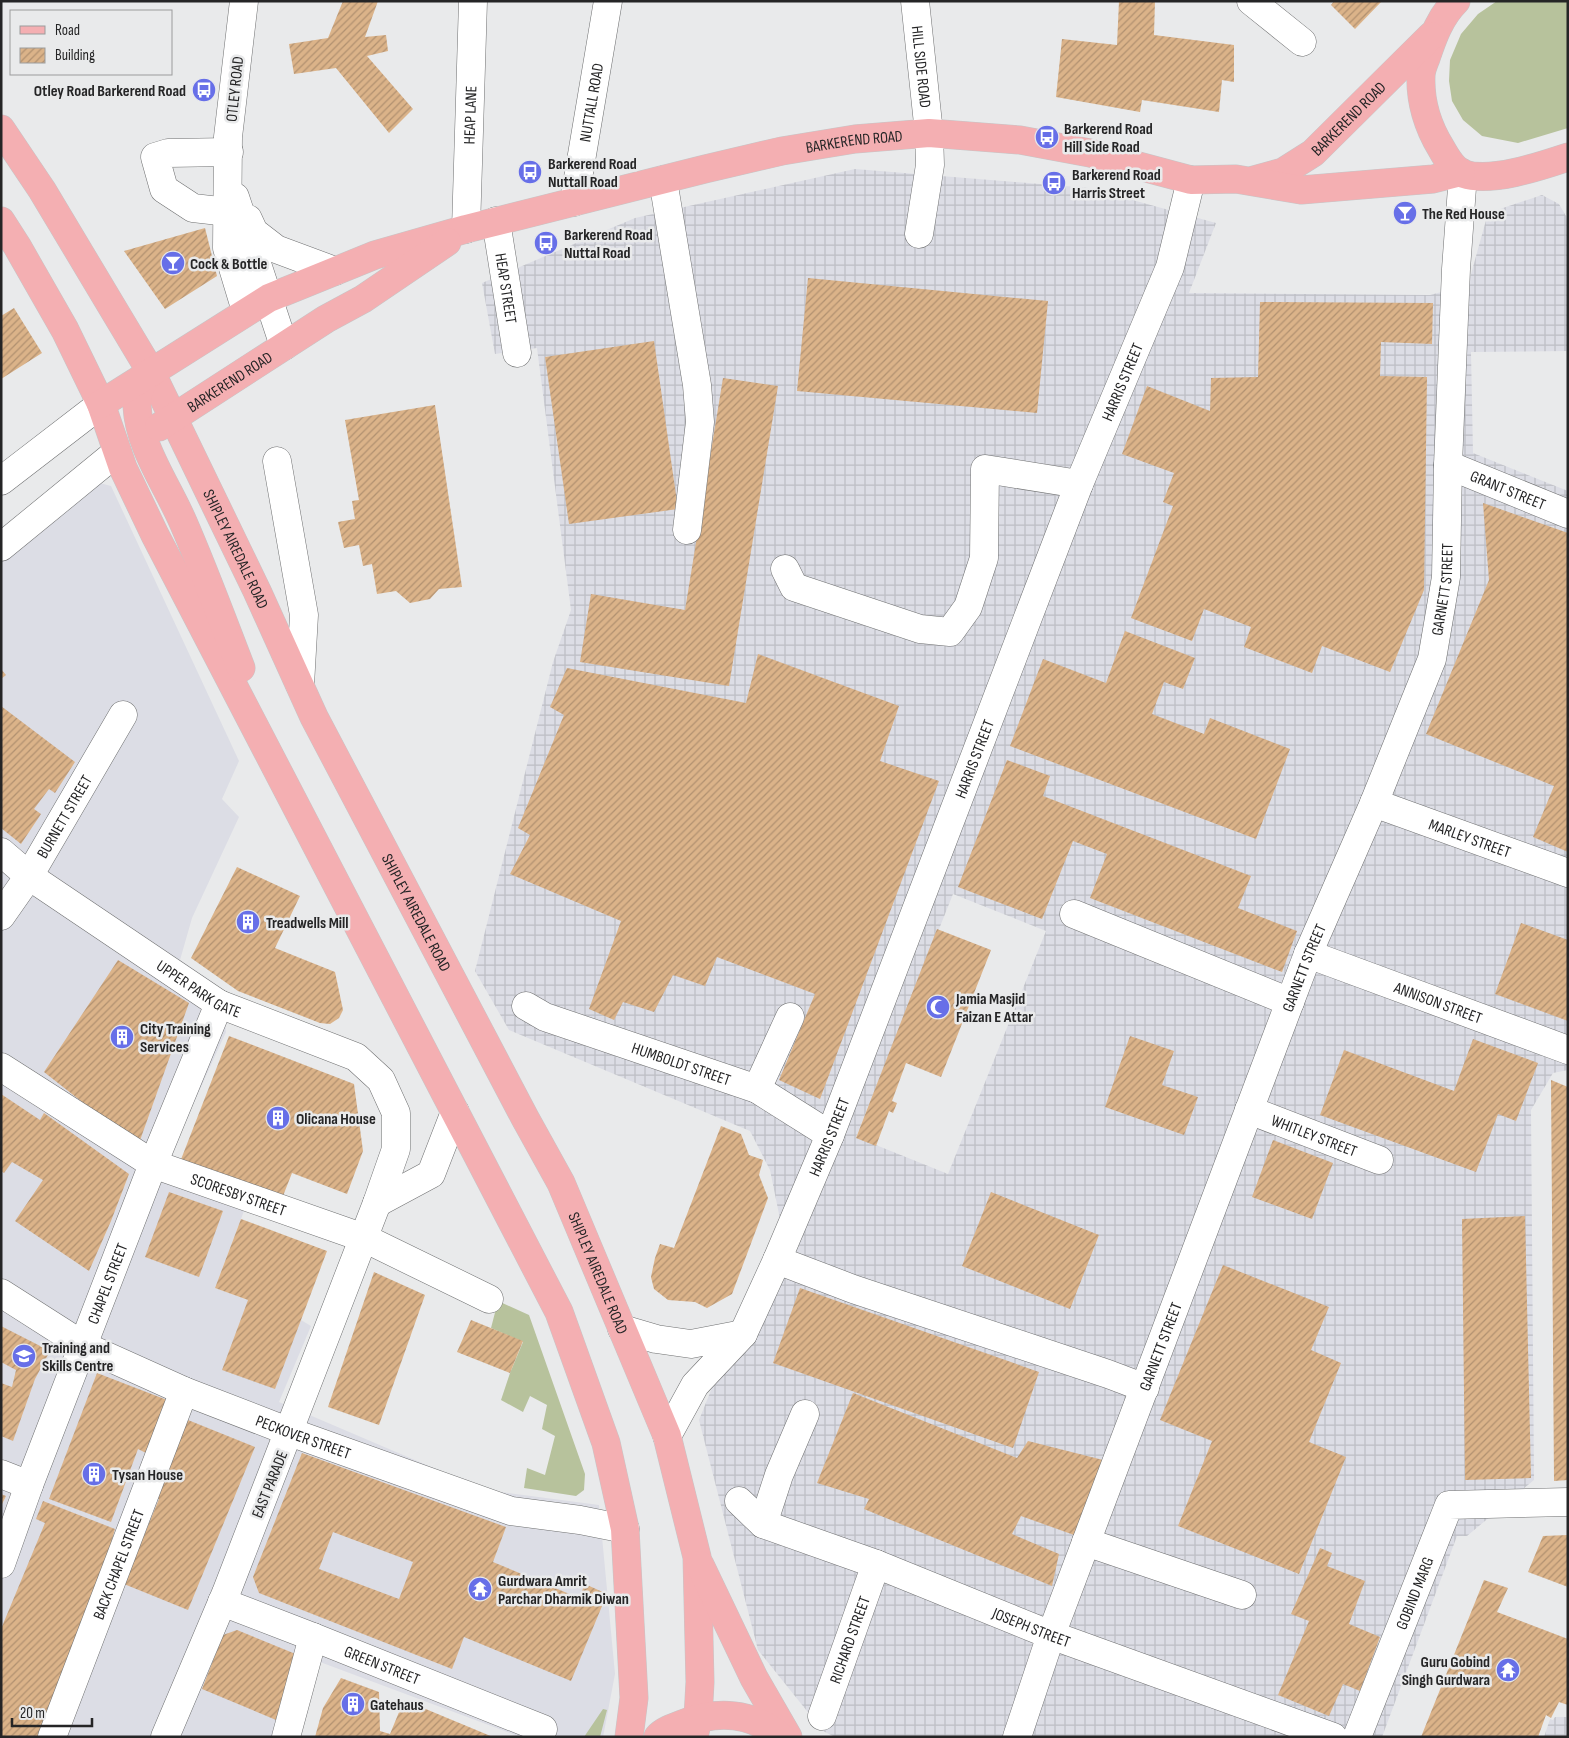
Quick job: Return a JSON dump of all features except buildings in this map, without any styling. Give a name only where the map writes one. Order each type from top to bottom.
[{"type":"main road","points":[[1456,1],[1434,32],[1421,75],[1424,111],[1438,143],[1449,161],[1462,173]]},
{"type":"main road","name":"BARKEREND ROAD","points":[[1248,182],[1283,172],[1313,154],[1434,32]]},
{"type":"main road","name":"SHIPLEY AIREDALE ROAD","points":[[1,129],[42,190],[151,372],[319,725],[510,1092],[561,1183],[667,1436],[696,1557],[700,1682],[696,1727]]},
{"type":"main road","name":"BARKEREND ROAD","points":[[100,404],[257,305],[375,255],[496,221],[782,151],[856,139],[929,133],[1020,140],[1082,151],[1192,180],[1236,179],[1301,190],[1432,179],[1462,173],[1495,176],[1533,169],[1568,158]]},
{"type":"main road","points":[[1,221],[65,330],[100,404],[118,452],[155,535],[559,1312],[606,1443],[625,1529],[634,1698],[629,1737]]},
{"type":"main road","name":"BARKEREND ROAD","points":[[118,452],[174,418],[326,319],[362,299],[466,229]]},
{"type":"main road","points":[[151,372],[144,379],[139,390],[137,403],[144,437],[183,522],[293,800]]},
{"type":"main road","points":[[696,1557],[754,1678],[788,1737]]},
{"type":"main road","points":[[658,1737],[679,1725],[696,1727],[732,1715],[752,1719],[772,1729],[781,1737]]},
{"type":"street","name":"OTLEY ROAD","points":[[244,1],[228,138],[228,248],[257,305]]},
{"type":"street","name":"HEAP LANE","points":[[466,229],[473,1]]},
{"type":"street","name":"NUTTALL ROAD","points":[[574,202],[608,1]]},
{"type":"street","name":"HILL SIDE ROAD","points":[[914,1],[929,133],[930,165],[920,234]]},
{"type":"street","points":[[1251,1],[1302,42]]},
{"type":"street","points":[[228,212],[193,208],[164,189],[155,157],[168,153],[228,164],[257,305],[284,346]]},
{"type":"street","name":"OTLEY ROAD","points":[[228,164],[254,232],[276,249],[334,271]]},
{"type":"street","name":"GARNETT STREET","points":[[1017,1737],[1051,1634],[1308,954],[1374,803],[1432,659],[1446,578],[1448,465],[1462,173]]},
{"type":"street","points":[[663,180],[697,385],[700,422],[687,530]]},
{"type":"street","name":"HARRIS STREET","points":[[667,1436],[695,1385],[743,1334],[777,1260],[830,1135],[1079,484],[1170,267],[1192,180]]},
{"type":"street","name":"HEAP STREET","points":[[496,221],[517,353]]},
{"type":"street","name":"BARKEREND ROAD","points":[[1,481],[100,404]]},
{"type":"street","name":"BARKEREND ROAD","points":[[1,547],[118,452]]},
{"type":"street","points":[[277,461],[304,615],[300,685]]},
{"type":"street","name":"GRANT STREET","points":[[1448,465],[1568,514]]},
{"type":"street","points":[[785,569],[794,587],[920,629],[950,632],[968,607],[984,558],[985,469],[1079,484]]},
{"type":"street","name":"BURNETT STREET","points":[[1,916],[28,876],[123,715]]},
{"type":"street","name":"MARLEY STREET","points":[[1374,803],[1568,873]]},
{"type":"street","name":"UPPER PARK GATE","points":[[1,852],[28,876],[219,1004],[356,1057],[381,1080],[396,1113]]},
{"type":"street","points":[[1074,914],[1290,1002]]},
{"type":"street","name":"ANNISON STREET","points":[[1308,954],[1568,1050]]},
{"type":"street","name":"CHAPEL STREET","points":[[1,1564],[153,1164],[219,1004]]},
{"type":"street","name":"HUMBOLDT STREET","points":[[526,1006],[544,1017],[757,1089],[830,1135]]},
{"type":"street","points":[[757,1089],[790,1016]]},
{"type":"street","name":"SCORESBY STREET","points":[[1,1067],[153,1164],[364,1238],[489,1299]]},
{"type":"street","name":"WHITLEY STREET","points":[[1250,1110],[1379,1160]]},
{"type":"street","points":[[377,1203],[431,1174],[456,1112]]},
{"type":"street","name":"EAST PARADE","points":[[165,1737],[222,1602],[290,1432],[377,1203],[396,1149],[396,1113]]},
{"type":"street","points":[[777,1260],[853,1289],[1145,1388]]},
{"type":"street","name":"PECKOVER STREET","points":[[1,1294],[84,1346],[184,1391],[290,1432],[511,1511],[580,1520],[625,1529]]},
{"type":"street","points":[[622,1329],[656,1339],[691,1344],[743,1334]]},
{"type":"street","name":"BACK CHAPEL STREET","points":[[52,1737],[184,1391]]},
{"type":"street","points":[[763,1524],[779,1474],[805,1414]]},
{"type":"street","points":[[1,1474],[27,1493]]},
{"type":"street","name":"JOSEPH STREET","points":[[739,1501],[763,1524],[876,1564],[1051,1634],[1333,1737]]},
{"type":"street","name":"GOBIND MARG","points":[[1357,1737],[1449,1505],[1568,1502]]},
{"type":"street","points":[[1086,1542],[1242,1595]]},
{"type":"street","name":"RICHARD STREET","points":[[822,1716],[876,1564]]},
{"type":"street","name":"GREEN STREET","points":[[222,1602],[543,1729]]},
{"type":"street","points":[[286,1737],[313,1637]]},
{"type":"shaded area","points":[[855,169],[1089,188],[1216,223],[1189,293],[1430,295],[1468,285],[1488,213],[1542,195],[1559,204],[1566,216],[1568,225],[1568,351],[1471,352],[1473,453],[1568,491],[1568,1070],[1553,1073],[1531,1110],[1534,1480],[1467,1536],[1457,1536],[1382,1737],[835,1737],[823,1731],[758,1650],[699,1420],[780,1219],[770,1170],[750,1131],[509,1030],[475,971],[553,662],[571,610],[537,348],[495,354],[482,283],[635,218]],"holes":[[[953,894],[1046,931],[948,1174],[856,1137]]]},
{"type":"shaded area","points":[[92,481],[111,486],[239,761],[222,799],[239,817],[192,918],[180,960],[215,984],[222,998],[226,1032],[169,1157],[250,1195],[215,1288],[301,1320],[311,1326],[279,1402],[485,1490],[599,1505],[615,1674],[603,1737],[521,1737],[312,1659],[280,1737],[1,1737],[1,546]]},
{"type":"shaded area","points":[[1555,1717],[1568,1717],[1568,1737],[1544,1737],[1550,1719],[1553,1720]]},
{"type":"green space","points":[[1497,1],[1568,1],[1568,128],[1518,143],[1482,136],[1463,120],[1452,101],[1449,81],[1450,60],[1461,34],[1478,14]]},
{"type":"green space","points":[[498,1301],[529,1315],[585,1474],[584,1490],[576,1496],[524,1488],[527,1468],[545,1475],[555,1436],[542,1429],[547,1405],[530,1396],[523,1412],[501,1400],[523,1342],[491,1328]]},
{"type":"green space","points":[[603,1709],[607,1710],[600,1737],[584,1737]]},
{"type":"place","name":"Otley Road Barkerend Road","points":[[204,90]]},
{"type":"place","name":"Barkerend Road Hill Side Road","points":[[1047,137]]},
{"type":"place","name":"Barkerend Road Nuttall Road","points":[[530,172]]},
{"type":"place","name":"Barkerend Road Harris Street","points":[[1054,183]]},
{"type":"place","name":"The Red House","points":[[1405,213]]},
{"type":"place","name":"Barkerend Road Nuttal Road","points":[[546,243]]},
{"type":"place","name":"Cock & Bottle","points":[[173,263]]},
{"type":"place","name":"Treadwells Mill","points":[[248,922]]},
{"type":"place","name":"Jamia Masjid Faizan E Attar","points":[[938,1007]]},
{"type":"place","name":"City Training Services","points":[[122,1037]]},
{"type":"place","name":"Olicana House","points":[[278,1118]]},
{"type":"place","name":"Training and Skills Centre","points":[[24,1356]]},
{"type":"place","name":"Tysan House","points":[[94,1474]]},
{"type":"place","name":"Gurdwara Amrit Parchar Dharmik Diwan","points":[[480,1589]]},
{"type":"place","name":"Guru Gobind Singh Gurdwara","points":[[1508,1670]]},
{"type":"place","name":"Gatehaus","points":[[353,1704]]}]
